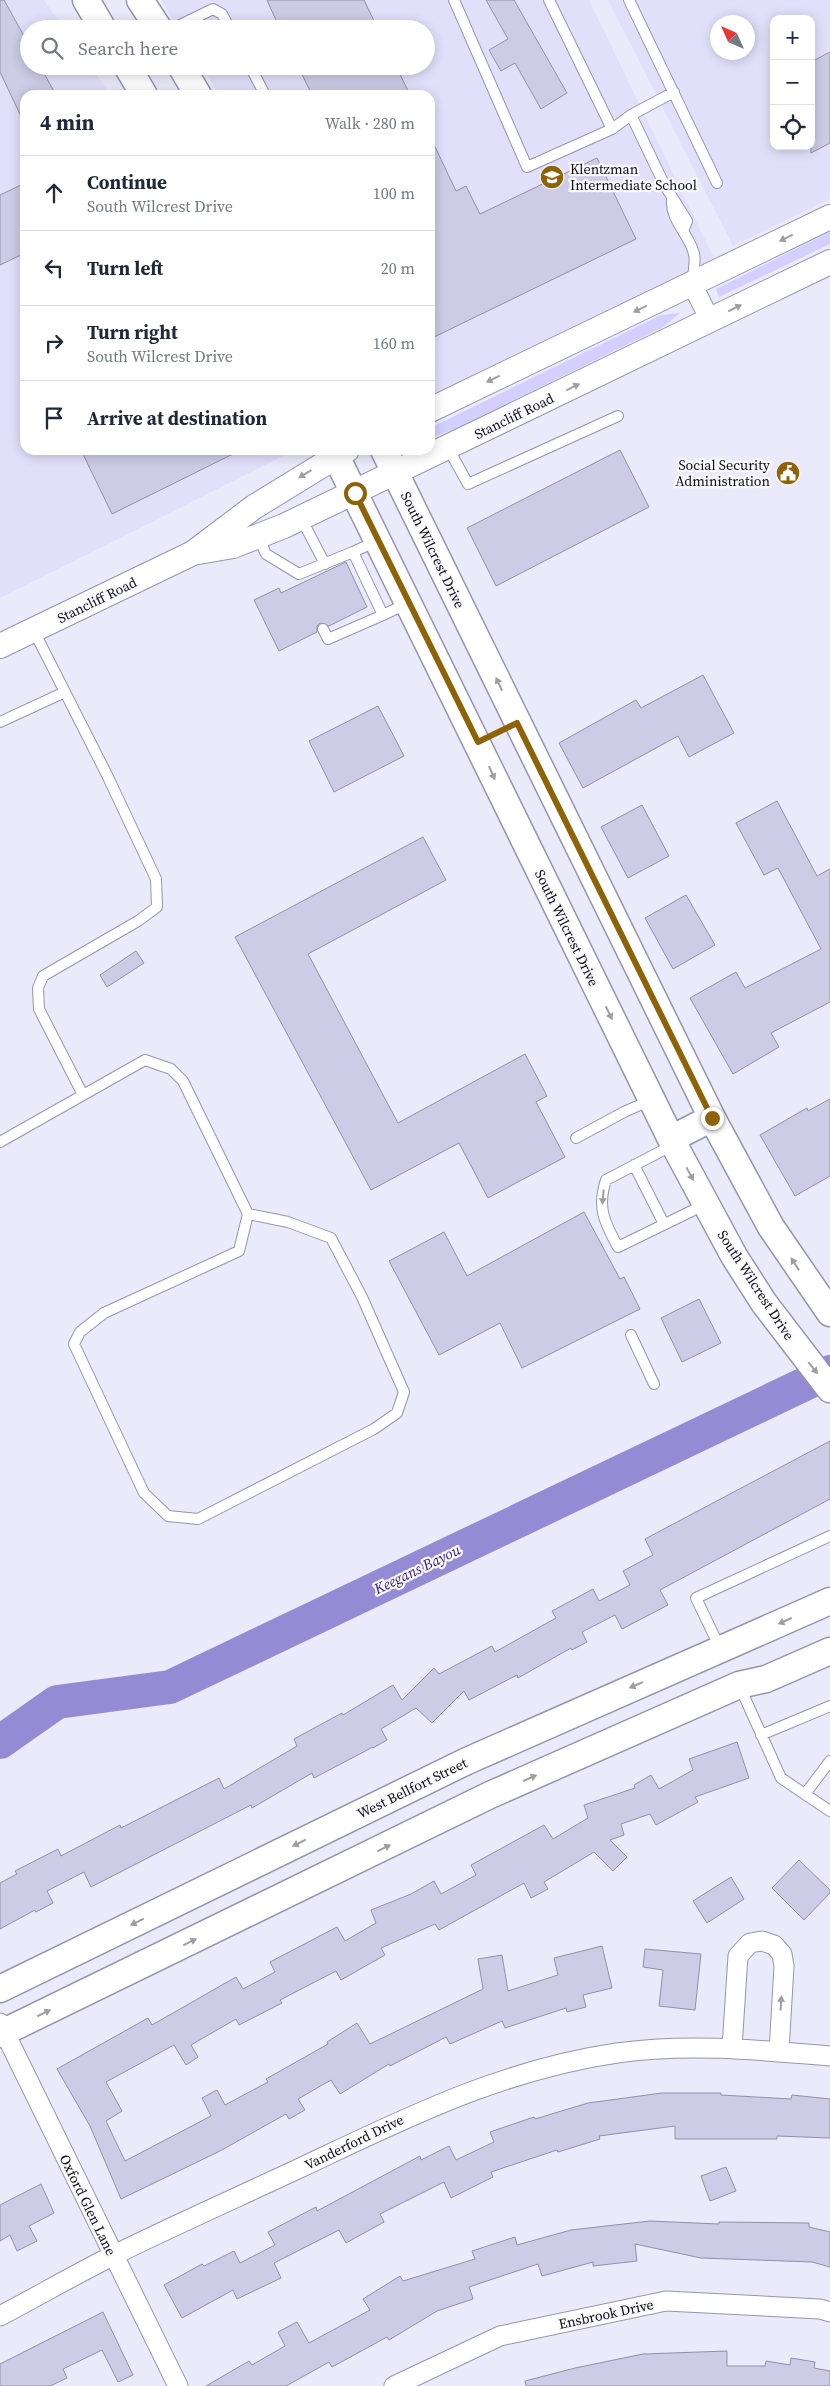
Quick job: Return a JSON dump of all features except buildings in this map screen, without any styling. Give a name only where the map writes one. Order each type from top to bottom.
[{"type":"main road","points":[[86,0],[98,20]]},
{"type":"main road","points":[[140,0],[153,20]]},
{"type":"main road","points":[[132,75],[141,90]]},
{"type":"main road","points":[[186,75],[195,90]]},
{"type":"main road","name":"South Wilcrest Drive","points":[[340,455],[355,493],[408,603],[673,1142],[734,1256],[764,1303],[830,1389]]},
{"type":"main road","name":"South Wilcrest Drive","points":[[386,455],[712,1118],[771,1227],[830,1313]]},
{"type":"main road","points":[[478,742],[517,723]]},
{"type":"main road","points":[[673,1142],[712,1118]]},
{"type":"main road","name":"West Bellfort Street","points":[[0,1989],[467,1760],[830,1601]]},
{"type":"main road","points":[[720,1649],[739,1685]]},
{"type":"main road","points":[[2,2030],[348,1866],[490,1795],[739,1685],[766,1679],[830,1650]]},
{"type":"main road","points":[[326,1829],[348,1866]]},
{"type":"street","points":[[435,408],[830,217]]},
{"type":"street","name":"Stancliff Road","points":[[435,454],[830,262]]},
{"type":"street","points":[[692,284],[710,320]]},
{"type":"street","name":"Stancliff Road","points":[[0,646],[193,553],[254,507],[334,455]]},
{"type":"street","name":"Stancliff Road","points":[[193,553],[234,546],[302,518],[434,455]]},
{"type":"street","points":[[732,2048],[738,1956],[750,1943],[762,1941],[774,1945],[784,1960],[779,2052]]},
{"type":"street","name":"Oxford Glen Lane","points":[[2,2030],[178,2386]]},
{"type":"street","name":"Vanderford Drive","points":[[0,2316],[113,2256],[397,2121],[458,2095],[528,2072],[616,2053],[678,2049],[732,2048],[830,2056]]},
{"type":"street","name":"Ensbrook Drive","points":[[394,2386],[500,2336],[666,2301],[820,2309],[830,2312]]},
{"type":"lane","points":[[454,0],[527,167],[612,128],[631,115],[674,92]]},
{"type":"lane","points":[[550,0],[612,128]]},
{"type":"lane","points":[[629,0],[716,183]]},
{"type":"lane","points":[[190,20],[213,9],[222,14],[225,20]]},
{"type":"lane","points":[[255,75],[262,90]]},
{"type":"lane","points":[[631,115],[672,200],[671,208],[679,225],[684,229],[695,256],[692,284]]},
{"type":"lane","points":[[448,448],[468,484],[618,416]]},
{"type":"lane","points":[[302,518],[326,564]]},
{"type":"lane","points":[[258,536],[266,554],[300,578],[326,564],[378,541]]},
{"type":"lane","points":[[353,552],[362,584],[383,615]]},
{"type":"lane","points":[[324,629],[328,639],[408,603]]},
{"type":"lane","points":[[34,631],[156,879],[156,906],[138,921],[43,976],[38,988],[39,1009],[83,1095]]},
{"type":"lane","points":[[0,722],[65,692]]},
{"type":"lane","points":[[0,1142],[145,1060],[171,1069],[183,1081],[248,1214],[239,1252],[104,1313],[80,1332],[74,1344],[144,1493],[168,1516],[198,1519],[374,1429],[397,1413],[404,1392],[362,1297],[331,1238],[288,1222],[248,1214]]},
{"type":"lane","points":[[576,1138],[624,1112],[652,1100]]},
{"type":"lane","points":[[673,1142],[606,1180],[600,1196],[604,1223],[618,1247],[706,1204]]},
{"type":"lane","points":[[634,1165],[664,1224]]},
{"type":"lane","points":[[631,1335],[654,1384]]},
{"type":"lane","points":[[720,1649],[696,1598],[830,1536]]},
{"type":"lane","points":[[739,1685],[781,1778],[830,1811]]},
{"type":"lane","points":[[761,1734],[830,1706]]},
{"type":"lane","points":[[805,1794],[830,1762]]},
{"type":"shaded area","points":[[0,0],[44,0],[58,20],[20,20],[20,75],[97,75],[107,90],[20,90],[20,455],[285,455],[0,598]]},
{"type":"shaded area","name":"Klentzman Intermediate School","points":[[161,0],[589,0],[714,258],[435,393],[435,90],[216,90],[207,75],[435,75],[435,20],[173,20]]},
{"type":"shaded area","points":[[608,0],[830,0],[830,199],[733,246]]},
{"type":"shaded area","points":[[830,232],[830,244],[719,297],[716,289]]},
{"type":"shaded area","points":[[680,313],[663,327],[455,429],[435,436],[435,426],[661,315]]},
{"type":"waterway","name":"Keegans Bayou","points":[[0,1742],[57,1702],[170,1687],[830,1372]]},
{"type":"place","name":"Klentzman Intermediate School","points":[[552,177]]},
{"type":"place","name":"Social Security Administration","points":[[788,473]]},
{"type":"route","points":[[355,493],[478,742],[517,723],[712,1118]]}]
